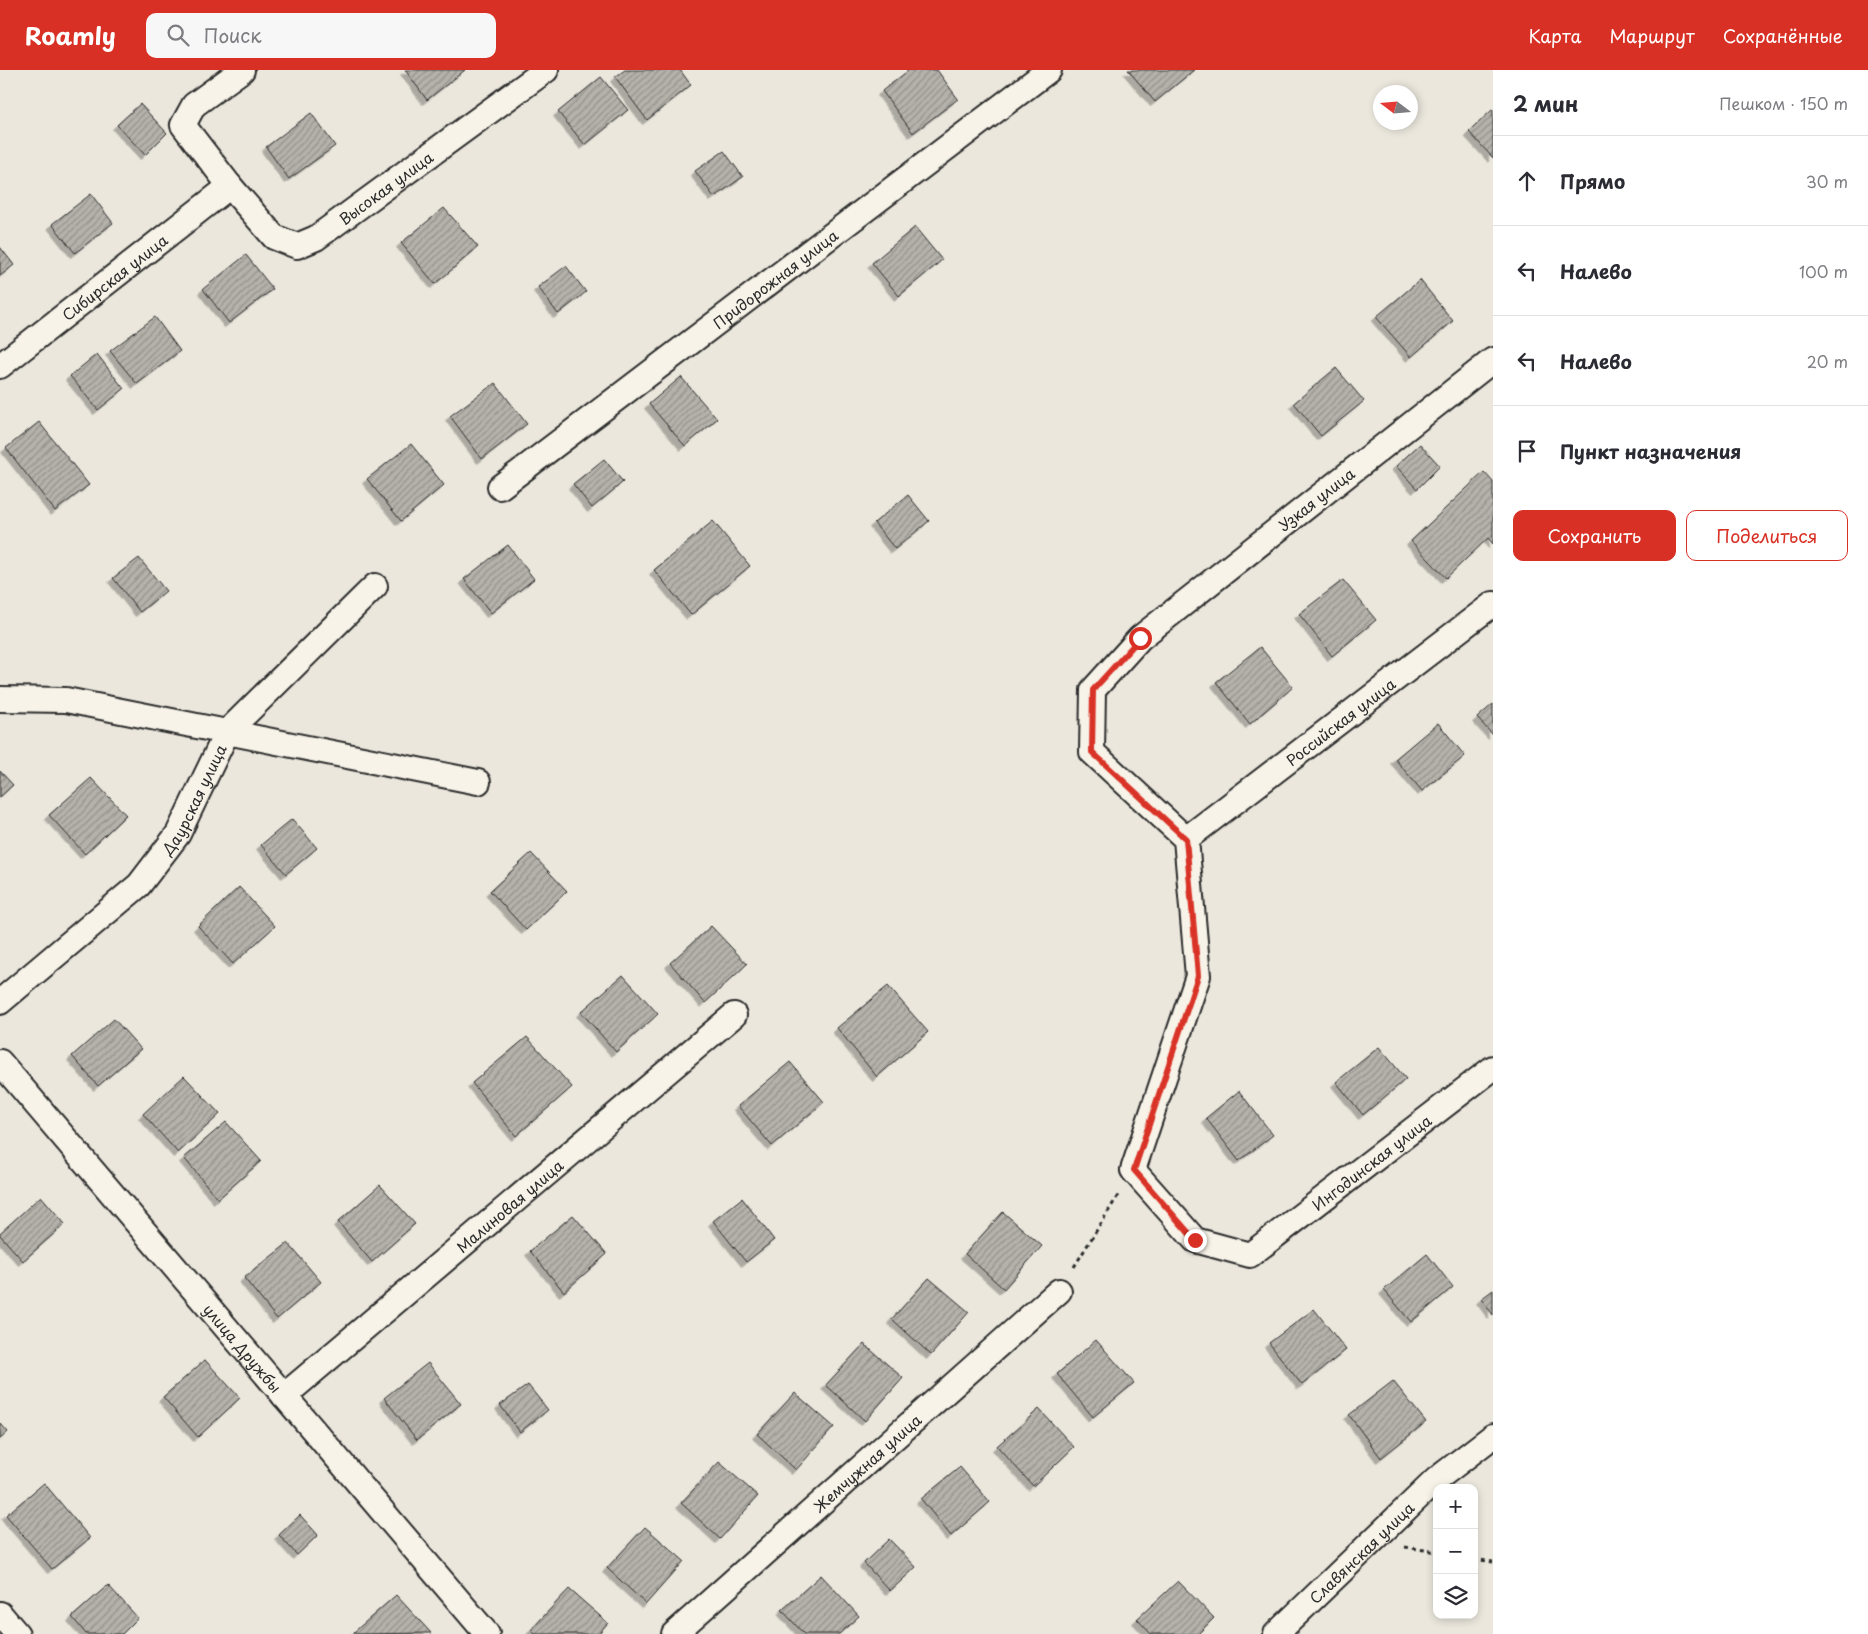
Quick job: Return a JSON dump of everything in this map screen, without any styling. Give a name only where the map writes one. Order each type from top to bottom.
[{"type":"street","name":"Высокая улица","points":[[242,70],[194,105],[183,125],[230,186],[274,237],[297,246],[316,238],[546,70]]},
{"type":"street","name":"Придорожная улица","points":[[500,487],[1050,70]]},
{"type":"street","name":"Сибирская улица","points":[[0,366],[230,186]]},
{"type":"street","name":"Узкая улица","points":[[1186,839],[1092,752],[1093,690],[1140,638],[1493,360]]},
{"type":"street","name":"Даурская улица","points":[[0,1002],[139,885],[178,834],[227,732],[376,586]]},
{"type":"street","name":"Российская улица","points":[[1186,839],[1493,604]]},
{"type":"street","points":[[0,699],[66,700],[478,782]]},
{"type":"street","points":[[1134,1170],[1198,976],[1186,839]]},
{"type":"street","name":"Малиновая улица","points":[[284,1396],[734,1015]]},
{"type":"street","name":"улица Дружбы","points":[[0,1062],[486,1634]]},
{"type":"street","name":"Ингодинская улица","points":[[1134,1170],[1195,1240],[1250,1256],[1493,1068]]},
{"type":"street","name":"Жемчужная улица","points":[[674,1634],[1059,1291]]},
{"type":"street","name":"Славянская улица","points":[[1276,1634],[1437,1479],[1493,1436]]},
{"type":"street","points":[[0,1614],[17,1634]]},
{"type":"path","points":[[1059,1291],[1134,1170]]},
{"type":"path","points":[[1478,1560],[1493,1562]]},
{"type":"building","points":[[405,70],[465,70],[427,100]]},
{"type":"building","points":[[625,70],[680,70],[691,85],[647,120],[615,77]]},
{"type":"building","points":[[909,70],[937,70],[958,99],[913,133],[882,91]]},
{"type":"building","points":[[1128,70],[1194,70],[1155,102]]},
{"type":"building","points":[[601,77],[628,110],[585,145],[558,112]]},
{"type":"building","points":[[140,104],[167,133],[145,155],[117,125]]},
{"type":"building","points":[[1493,109],[1493,158],[1469,132]]},
{"type":"building","points":[[311,113],[335,146],[289,179],[266,147]]},
{"type":"building","points":[[724,151],[743,177],[714,197],[695,171]]},
{"type":"building","points":[[91,194],[113,223],[75,253],[52,224]]},
{"type":"building","points":[[444,208],[478,247],[435,284],[401,243]]},
{"type":"building","points":[[915,227],[942,260],[899,296],[872,263]]},
{"type":"building","points":[[0,247],[14,265],[0,276]]},
{"type":"building","points":[[246,255],[273,289],[229,323],[203,289]]},
{"type":"building","points":[[566,266],[586,292],[558,314],[538,287]]},
{"type":"building","points":[[1420,280],[1453,321],[1411,357],[1376,317]]},
{"type":"building","points":[[155,317],[180,351],[137,384],[110,351]]},
{"type":"building","points":[[97,354],[124,389],[98,410],[70,376]]},
{"type":"building","points":[[1336,368],[1364,401],[1321,436],[1294,403]]},
{"type":"building","points":[[681,377],[717,419],[685,446],[649,404]]},
{"type":"building","points":[[495,383],[527,424],[482,459],[450,416]]},
{"type":"building","points":[[39,422],[89,485],[55,511],[6,448]]},
{"type":"building","points":[[411,444],[444,485],[401,521],[367,479]]},
{"type":"building","points":[[1420,444],[1440,466],[1417,489],[1396,466]]},
{"type":"building","points":[[604,459],[623,482],[592,508],[573,484]]},
{"type":"building","points":[[1484,472],[1493,482],[1493,544],[1488,538],[1446,578],[1411,541]]},
{"type":"building","points":[[908,495],[929,521],[895,549],[874,523]]},
{"type":"building","points":[[713,521],[750,566],[691,615],[654,570]]},
{"type":"building","points":[[508,545],[534,579],[491,613],[464,579]]},
{"type":"building","points":[[139,558],[166,591],[140,612],[113,578]]},
{"type":"building","points":[[1343,580],[1376,620],[1332,656],[1299,614]]},
{"type":"building","points":[[1260,647],[1293,687],[1250,724],[1216,682]]},
{"type":"building","points":[[1493,704],[1493,735],[1477,718]]},
{"type":"building","points":[[1438,723],[1465,756],[1422,791],[1395,759]]},
{"type":"building","points":[[0,771],[13,785],[0,797]]},
{"type":"building","points":[[91,778],[126,815],[85,854],[49,815]]},
{"type":"building","points":[[292,819],[317,848],[286,874],[261,845]]},
{"type":"building","points":[[531,853],[567,891],[526,930],[490,891]]},
{"type":"building","points":[[239,887],[275,926],[233,964],[198,926]]},
{"type":"building","points":[[711,926],[747,964],[705,1003],[670,963]]},
{"type":"building","points":[[623,975],[658,1014],[616,1052],[581,1012]]},
{"type":"building","points":[[888,986],[928,1032],[877,1077],[837,1028]]},
{"type":"building","points":[[114,1019],[141,1049],[98,1086],[72,1056]]},
{"type":"building","points":[[527,1037],[572,1087],[516,1136],[472,1083]]},
{"type":"building","points":[[1379,1047],[1406,1079],[1363,1115],[1336,1082]]},
{"type":"building","points":[[790,1062],[824,1102],[772,1146],[738,1106]]},
{"type":"building","points":[[184,1076],[220,1114],[178,1153],[143,1114]]},
{"type":"building","points":[[1239,1091],[1273,1135],[1239,1161],[1206,1118]]},
{"type":"building","points":[[226,1122],[261,1161],[218,1199],[184,1158]]},
{"type":"building","points":[[380,1185],[415,1224],[372,1262],[338,1222]]},
{"type":"building","points":[[41,1196],[65,1224],[23,1261],[0,1233]]},
{"type":"building","points":[[742,1198],[774,1240],[746,1262],[713,1221]]},
{"type":"building","points":[[1003,1212],[1042,1246],[1004,1289],[965,1254]]},
{"type":"building","points":[[573,1215],[607,1254],[564,1292],[530,1251]]},
{"type":"building","points":[[288,1243],[321,1282],[277,1319],[244,1278]]},
{"type":"building","points":[[1427,1254],[1453,1287],[1411,1322],[1384,1290]]},
{"type":"building","points":[[929,1278],[969,1312],[931,1355],[892,1319]]},
{"type":"building","points":[[1493,1290],[1493,1315],[1481,1299]]},
{"type":"building","points":[[1314,1309],[1346,1350],[1302,1385],[1269,1343]]},
{"type":"building","points":[[1096,1340],[1134,1383],[1093,1417],[1057,1374]]},
{"type":"building","points":[[864,1344],[903,1378],[865,1421],[826,1385]]},
{"type":"building","points":[[205,1360],[240,1398],[198,1437],[163,1397]]},
{"type":"building","points":[[428,1363],[461,1404],[417,1440],[384,1398]]},
{"type":"building","points":[[1393,1381],[1426,1422],[1381,1458],[1349,1415]]},
{"type":"building","points":[[528,1385],[548,1410],[520,1432],[500,1405]]},
{"type":"building","points":[[795,1393],[834,1427],[796,1470],[757,1434]]},
{"type":"building","points":[[1039,1409],[1074,1447],[1033,1486],[997,1446]]},
{"type":"building","points":[[0,1423],[8,1432],[0,1439]]},
{"type":"building","points":[[719,1462],[758,1496],[720,1539],[681,1503]]},
{"type":"building","points":[[960,1467],[990,1502],[951,1536],[921,1499]]},
{"type":"building","points":[[44,1483],[90,1538],[52,1569],[6,1515]]},
{"type":"building","points":[[300,1515],[318,1535],[297,1555],[279,1535]]},
{"type":"building","points":[[645,1527],[684,1561],[646,1604],[607,1568]]},
{"type":"building","points":[[889,1539],[916,1567],[890,1591],[864,1563]]},
{"type":"building","points":[[821,1575],[859,1616],[839,1634],[804,1634],[782,1610]]},
{"type":"building","points":[[1178,1581],[1214,1618],[1198,1634],[1151,1634],[1137,1619]]},
{"type":"building","points":[[108,1585],[138,1618],[122,1634],[86,1634],[72,1617]]},
{"type":"building","points":[[569,1589],[608,1623],[598,1634],[535,1634],[531,1630]]},
{"type":"building","points":[[396,1595],[431,1633],[356,1634],[354,1632]]},
{"type":"route","points":[[1140,638],[1093,690],[1092,752],[1186,839],[1198,976],[1134,1170],[1195,1240]]}]
